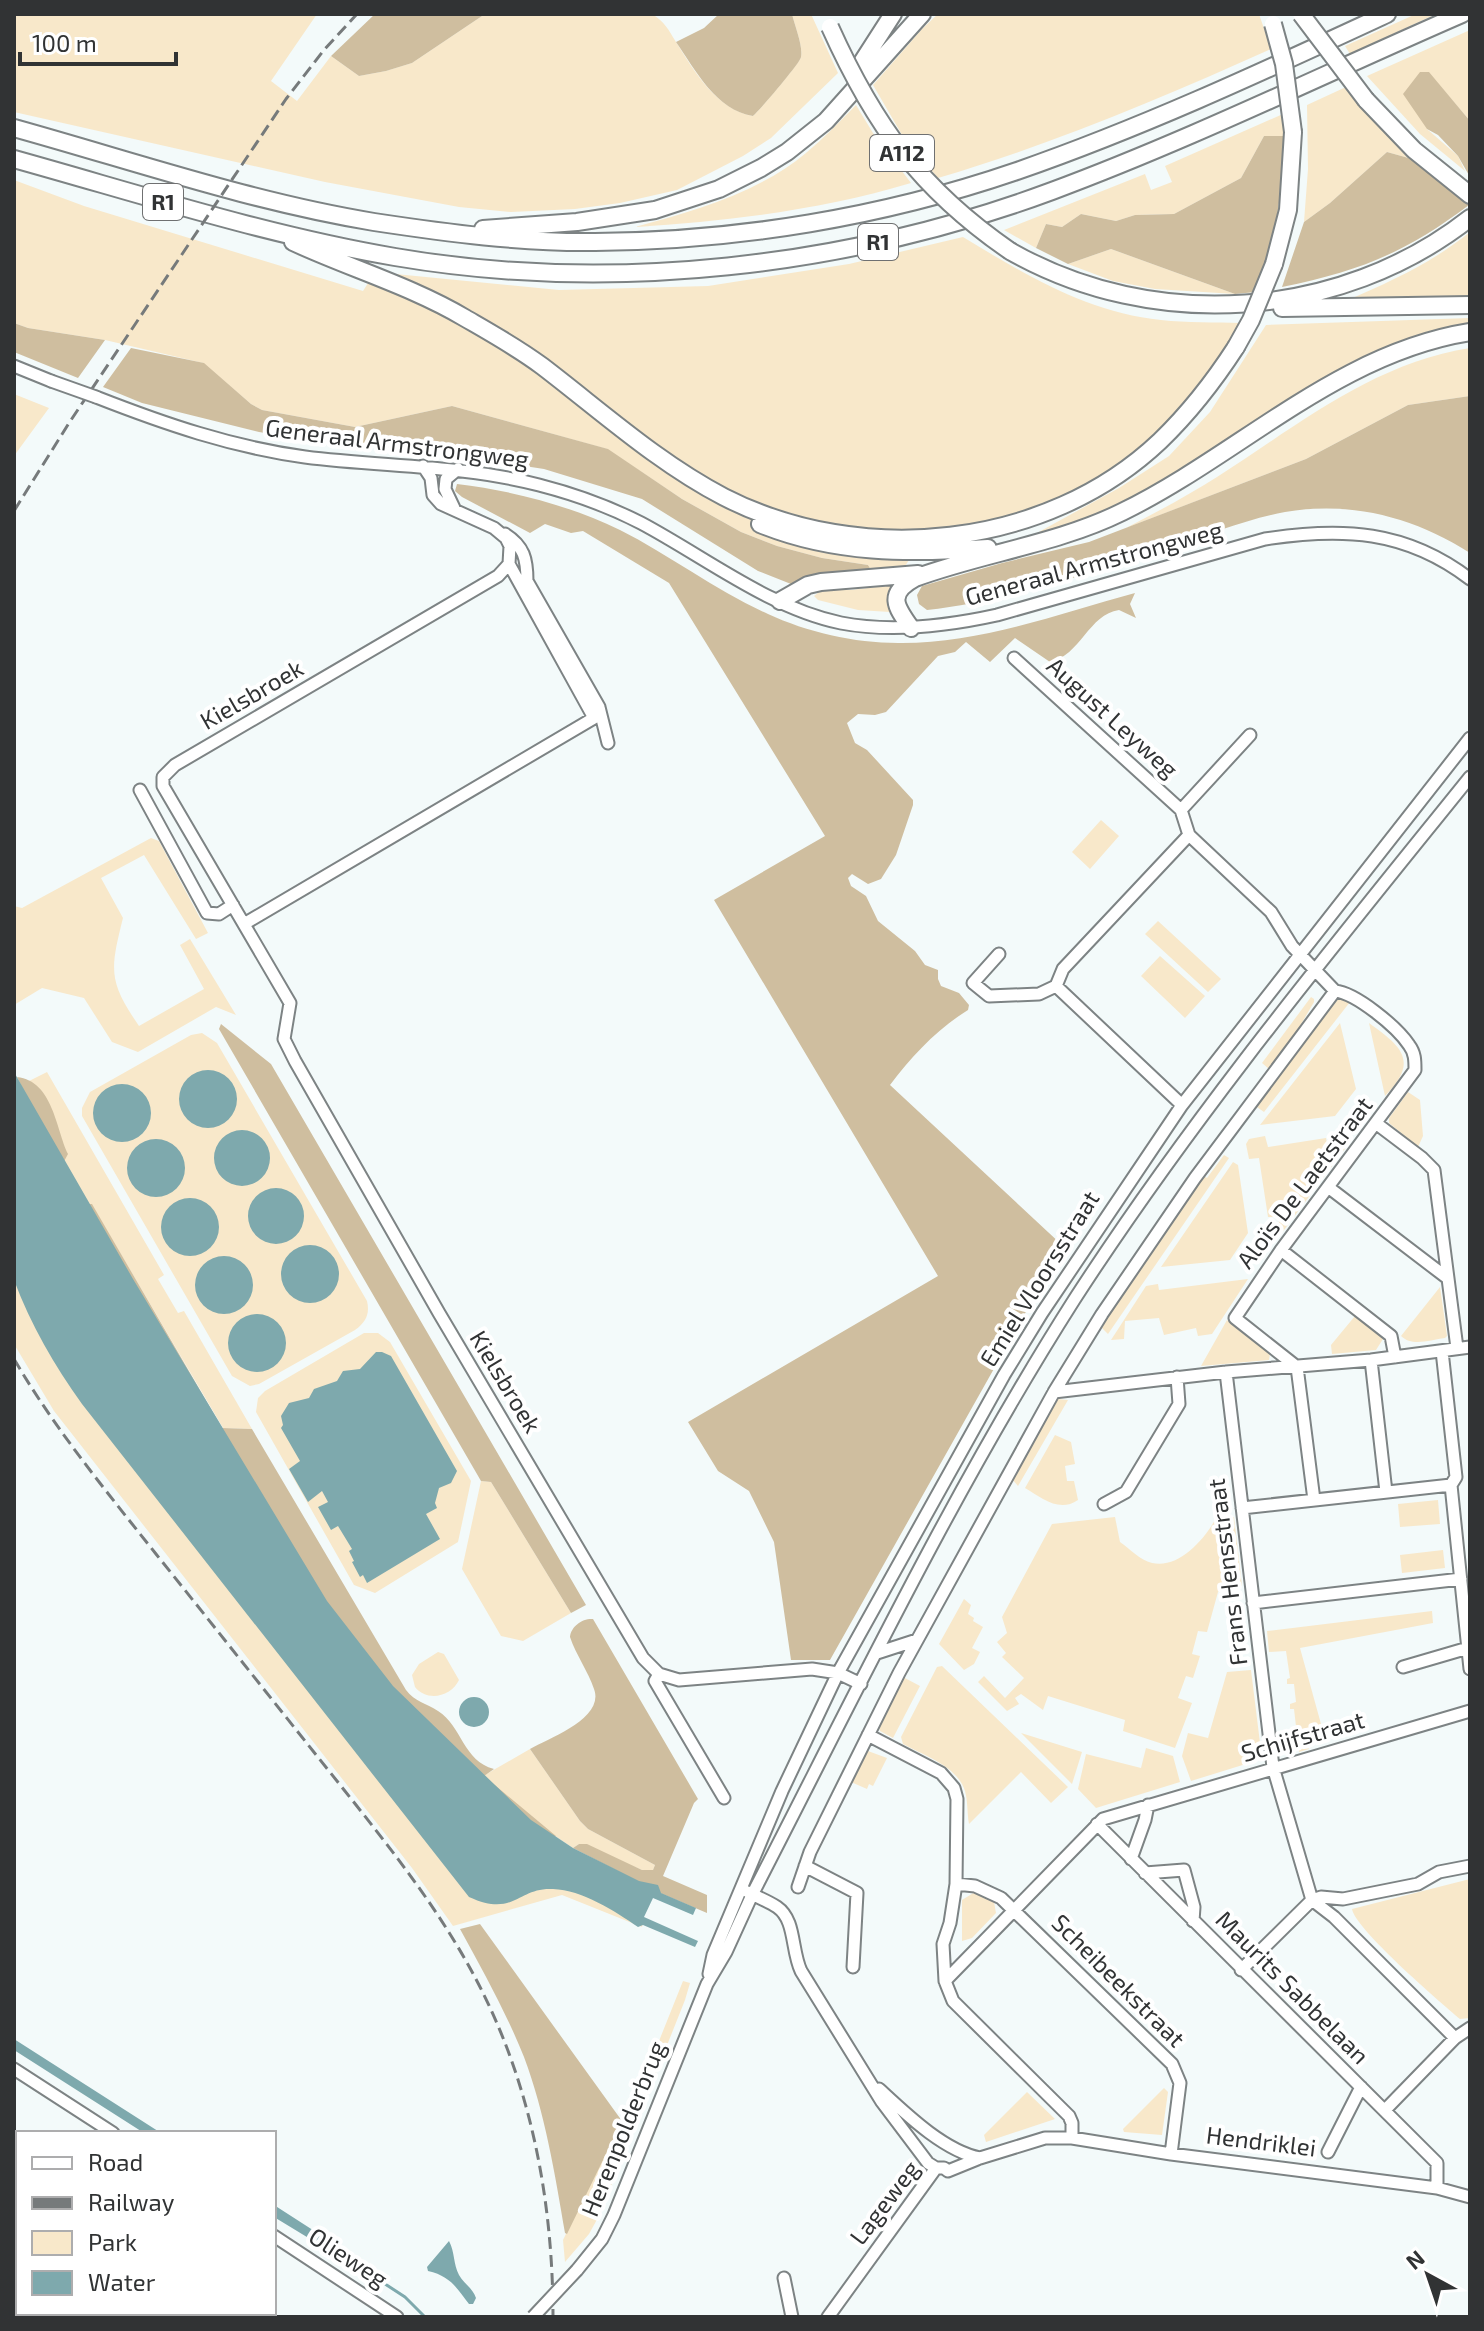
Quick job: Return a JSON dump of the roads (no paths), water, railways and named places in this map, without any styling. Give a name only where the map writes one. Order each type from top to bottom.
[{"type":"highway","points":[[801,141],[870,53],[893,14]]},
{"type":"highway","points":[[454,232],[577,222],[655,210],[719,189],[761,168],[826,121],[922,14]]},
{"type":"highway","points":[[1301,14],[1366,100],[1414,150],[1464,191]]},
{"type":"highway","name":"R1","points":[[14,128],[313,210],[454,232],[545,240],[652,241],[711,237],[809,224],[897,205],[1015,171],[1130,128],[1387,14]]},
{"type":"highway","name":"R1","points":[[14,159],[262,229],[395,257],[528,271],[693,269],[825,252],[924,231],[1050,191],[1186,137],[1460,15]]},
{"type":"highway","points":[[262,229],[463,316],[540,365],[614,425],[714,491],[787,522],[863,538],[941,538],[993,528],[1070,501],[1122,471],[1160,441],[1191,408],[1236,347],[1251,320],[1274,264],[1288,210],[1293,132],[1289,94],[1271,19]]},
{"type":"highway","name":"A112","points":[[827,20],[869,107],[913,168],[961,216],[1010,251],[1056,274],[1120,292],[1186,303],[1290,309],[1470,305]]},
{"type":"highway","points":[[1245,304],[1295,299],[1378,274],[1413,257],[1470,218]]},
{"type":"highway","points":[[911,628],[896,606],[899,590],[915,578],[1119,514],[1209,463],[1328,385],[1361,368],[1438,339],[1470,332]]},
{"type":"highway","points":[[614,425],[639,450],[718,504],[781,532],[825,544],[905,553],[999,547],[1061,534]]},
{"type":"highway","points":[[780,601],[808,585],[821,582],[907,576],[940,569]]},
{"type":"street","name":"Generaal Armstrongweg","points":[[14,366],[176,428],[256,449],[354,462],[423,466],[435,473],[458,469],[540,485],[619,512],[780,601],[841,623],[911,628],[959,623],[1265,539],[1304,533],[1369,534],[1398,541],[1415,546],[1470,577]]},
{"type":"street","points":[[454,508],[445,489],[446,479],[458,469]]},
{"type":"street","points":[[446,479],[435,473],[433,495],[441,504],[519,543],[527,562],[527,581],[596,712],[608,743]]},
{"type":"street","points":[[494,528],[510,546],[509,564],[596,712]]},
{"type":"street","points":[[509,564],[527,562]]},
{"type":"street","name":"Kielsbroek","points":[[509,564],[498,576],[175,765],[161,780],[165,792],[290,1003],[284,1039],[295,1061],[633,1642],[650,1668],[659,1674],[655,1681],[724,1798]]},
{"type":"street","name":"August Leyweg","points":[[1014,658],[1181,810],[1189,835],[1271,912],[1284,935],[1315,971]]},
{"type":"street","points":[[244,924],[596,712]]},
{"type":"street","name":"August Leyweg","points":[[1181,810],[1250,735]]},
{"type":"street","name":"Emiel Vloorsstraat","points":[[747,1892],[782,1791],[838,1673],[1034,1325],[1182,1105],[1470,738]]},
{"type":"street","name":"Emiel Vloorsstraat","points":[[747,1892],[995,1433],[1081,1290],[1192,1129],[1470,777]]},
{"type":"street","points":[[140,790],[207,913],[219,914],[233,905]]},
{"type":"street","points":[[999,954],[973,983],[989,996],[1039,994],[1056,986],[1063,969],[1189,835]]},
{"type":"street","points":[[798,1887],[805,1866],[868,1735],[917,1640],[1054,1392],[1102,1314],[1195,1178],[1335,991],[1315,971]]},
{"type":"street","points":[[1056,986],[1182,1105]]},
{"type":"street","name":"Aloïs De Laetstraat","points":[[1297,1367],[1235,1318],[1281,1250],[1413,1076],[1415,1058],[1402,1036],[1357,998],[1335,991]]},
{"type":"street","points":[[1377,1124],[1434,1170],[1457,1348]]},
{"type":"street","points":[[1328,1187],[1446,1277]]},
{"type":"street","points":[[1281,1250],[1391,1336],[1395,1357]]},
{"type":"street","points":[[1054,1392],[1470,1347]]},
{"type":"street","points":[[1442,1351],[1456,1477],[1451,1485],[1470,1669]]},
{"type":"street","points":[[1371,1360],[1386,1492]]},
{"type":"street","points":[[1297,1367],[1314,1500]]},
{"type":"street","name":"Frans Hensstraat","points":[[1226,1372],[1273,1767],[1312,1900]]},
{"type":"street","points":[[1104,1504],[1126,1492],[1179,1404],[1177,1377]]},
{"type":"street","points":[[1242,1508],[1451,1485]]},
{"type":"street","points":[[1253,1603],[1461,1579]]},
{"type":"street","points":[[877,1653],[917,1640]]},
{"type":"street","points":[[1403,1667],[1468,1648]]},
{"type":"street","points":[[659,1674],[679,1680],[812,1669],[838,1673],[861,1684]]},
{"type":"street","name":"Schijfstraat","points":[[1097,1824],[1111,1815],[1470,1711]]},
{"type":"street","points":[[868,1735],[941,1773],[954,1788],[957,1799],[956,1884],[943,1944],[945,1981],[953,2001],[1069,2116],[1072,2138]]},
{"type":"street","points":[[1131,1859],[1148,1805]]},
{"type":"street","points":[[945,1981],[1097,1824]]},
{"type":"street","name":"Maurits Sabbelaan","points":[[1097,1824],[1439,2166],[1437,2188]]},
{"type":"street","points":[[805,1866],[857,1893],[853,1967]]},
{"type":"street","points":[[1241,1970],[1312,1900],[1321,1897],[1343,1899],[1418,1884],[1439,1872],[1470,1866]]},
{"type":"street","name":"Maurits Sabbelaan","points":[[1145,1873],[1184,1870],[1194,1907],[1193,1921]]},
{"type":"street","name":"Scheibeekstraat","points":[[956,1884],[989,1891],[1015,1910],[1172,2064],[1180,2083],[1171,2154]]},
{"type":"street","points":[[747,1892],[777,1907],[788,1919],[794,1955],[801,1971],[896,2121],[926,2159],[940,2168],[953,2158],[948,2145],[937,2141],[930,2145],[926,2159]]},
{"type":"street","name":"Herenpolderbrug","points":[[533,2317],[602,2239],[707,1984],[726,1952],[747,1892]]},
{"type":"street","points":[[1334,1917],[1343,1899]]},
{"type":"street","points":[[1312,1900],[1334,1917],[1455,2038]]},
{"type":"street","points":[[1385,2110],[1455,2038],[1470,2028]]},
{"type":"street","points":[[14,2069],[110,2131]]},
{"type":"street","points":[[870,2080],[906,2114],[948,2145],[966,2155],[980,2158]]},
{"type":"street","name":"Maurits Sabbelaan","points":[[1328,2152],[1361,2087]]},
{"type":"street","name":"Hendriklei","points":[[1045,2138],[1072,2138],[1171,2154],[1437,2188],[1470,2197]]},
{"type":"street","name":"Lageweg","points":[[828,2317],[940,2168],[948,2171],[1045,2138]]},
{"type":"street","name":"Olieweg","points":[[276,2237],[397,2317]]},
{"type":"street","points":[[784,2278],[792,2317]]},
{"type":"water","points":[[208,1070],[219,1072],[228,1079],[235,1088],[235,1110],[228,1119],[219,1126],[208,1128],[197,1126],[188,1119],[181,1110],[179,1099],[181,1088],[188,1079],[197,1072]]},
{"type":"water","points":[[14,1072],[133,1279],[327,1601],[393,1686],[531,1820],[573,1848],[639,1881],[658,1885],[661,1893],[696,1908],[693,1915],[653,1898],[644,1917],[698,1941],[695,1947],[643,1925],[638,1927],[598,1902],[564,1890],[531,1892],[496,1904],[469,1897],[82,1404],[44,1344],[14,1280]]},
{"type":"water","points":[[122,1084],[143,1092],[151,1113],[143,1134],[122,1142],[101,1134],[93,1113],[101,1092]]},
{"type":"water","points":[[242,1130],[262,1138],[270,1158],[262,1178],[242,1186],[222,1178],[214,1158],[222,1138]]},
{"type":"water","points":[[156,1139],[167,1141],[176,1148],[183,1157],[183,1179],[176,1188],[167,1195],[156,1197],[145,1195],[136,1188],[129,1179],[127,1168],[129,1157],[136,1148],[145,1141]]},
{"type":"water","points":[[276,1188],[296,1196],[304,1216],[296,1236],[276,1244],[256,1236],[248,1216],[256,1196]]},
{"type":"water","points":[[190,1198],[201,1200],[210,1207],[217,1216],[217,1238],[210,1247],[201,1254],[190,1256],[179,1254],[170,1247],[163,1238],[161,1227],[163,1216],[170,1207],[179,1200]]},
{"type":"water","points":[[310,1245],[330,1254],[339,1274],[330,1294],[310,1303],[290,1294],[281,1274],[290,1254]]},
{"type":"water","points":[[224,1256],[235,1258],[244,1265],[251,1274],[251,1296],[244,1305],[235,1312],[224,1314],[213,1312],[204,1305],[197,1296],[195,1285],[197,1274],[204,1265],[213,1258]]},
{"type":"water","points":[[257,1314],[277,1323],[286,1343],[277,1363],[257,1372],[237,1363],[228,1343],[237,1323]]},
{"type":"water","points":[[376,1352],[391,1356],[457,1471],[451,1483],[439,1488],[435,1503],[437,1508],[426,1514],[440,1539],[367,1583],[352,1562],[349,1551],[352,1549],[338,1526],[331,1530],[318,1507],[328,1502],[322,1491],[308,1502],[289,1469],[300,1461],[281,1428],[281,1416],[289,1403],[309,1398],[314,1389],[337,1381],[343,1371],[360,1369]]},
{"type":"water","points":[[474,1697],[480,1698],[488,1706],[488,1718],[480,1726],[474,1727],[468,1726],[460,1718],[459,1712],[460,1706],[468,1698]]},
{"type":"water","points":[[14,2039],[158,2131],[141,2131],[14,2050]]},
{"type":"water","points":[[276,2206],[350,2254],[348,2262],[276,2218]]},
{"type":"water","points":[[449,2241],[459,2275],[476,2298],[473,2304],[469,2304],[447,2279],[428,2271],[427,2267]]},
{"type":"waterway","points":[[356,2265],[405,2297],[425,2317]]},
{"type":"railway","points":[[14,511],[69,423],[286,99],[357,14]]},
{"type":"railway","points":[[14,1359],[46,1410],[100,1483],[397,1858],[469,1966],[501,2033],[537,2152],[549,2234],[553,2317]]}]
